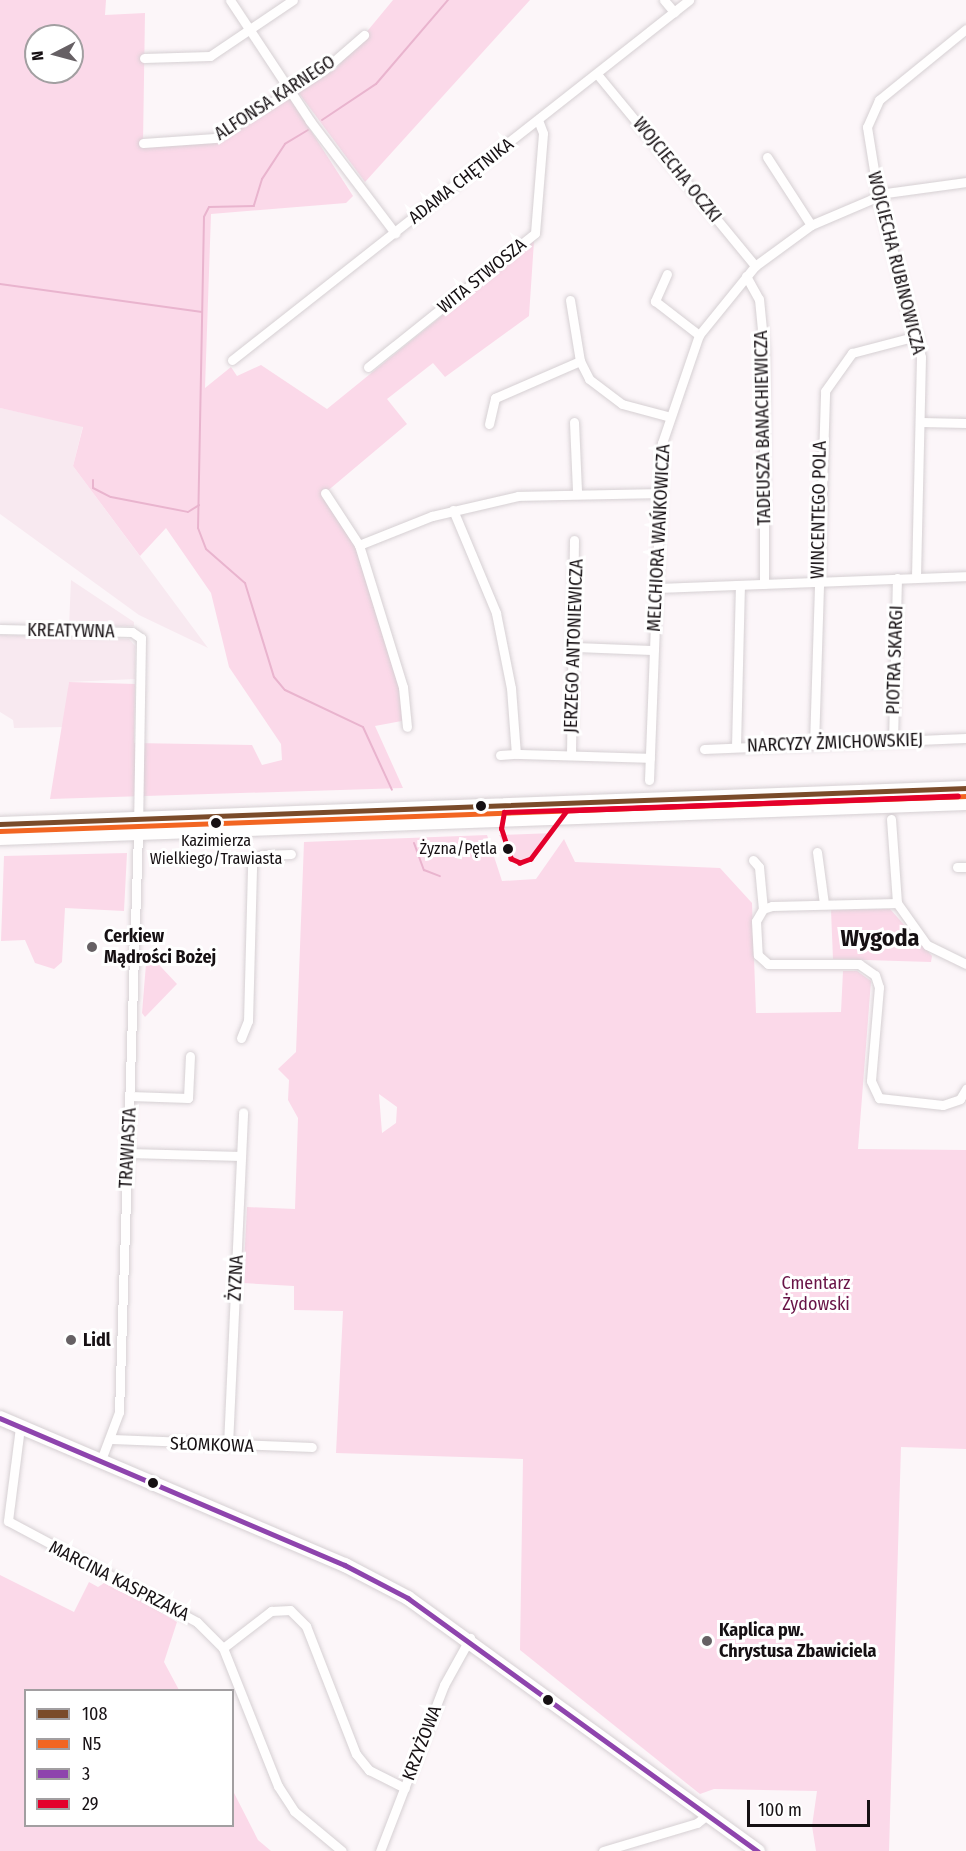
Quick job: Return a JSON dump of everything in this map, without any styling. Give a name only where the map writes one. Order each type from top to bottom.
[{"type":"main road","points":[[0,838],[138,826],[242,822],[498,805],[966,788]]},
{"type":"main road","points":[[947,789],[947,804]]},
{"type":"main road","points":[[242,822],[495,820],[966,803]]},
{"type":"main road","points":[[495,820],[498,805]]},
{"type":"main road","points":[[0,824],[138,826]]},
{"type":"main road","points":[[0,1418],[345,1565],[470,1638],[758,1851]]},
{"type":"street","points":[[230,0],[290,90],[395,233]]},
{"type":"street","points":[[144,58],[210,56],[293,0]]},
{"type":"street","points":[[663,0],[674,12]]},
{"type":"street","name":"ADAMA CHĘTNIKA","points":[[232,360],[689,0]]},
{"type":"street","name":"WOJCIECHA RUBINOWICZA","points":[[915,577],[921,422],[916,336],[878,195],[867,140],[872,110],[966,29]]},
{"type":"street","name":"ALFONSA KARNEGO","points":[[143,143],[215,138],[290,90],[364,35]]},
{"type":"street","name":"WOJCIECHA OCZKI","points":[[597,74],[755,266]]},
{"type":"street","name":"WITA STWOSZA","points":[[368,368],[536,233],[543,133],[538,120]]},
{"type":"street","points":[[767,157],[811,225]]},
{"type":"street","name":"MELCHIORA WAŃKOWICZA","points":[[650,780],[658,493],[667,416],[699,335],[755,266],[811,225],[878,195],[966,182]]},
{"type":"street","points":[[667,274],[655,301],[699,335]]},
{"type":"street","name":"TADEUSZA BANACHIEWICZA","points":[[746,276],[759,299],[764,350],[764,584]]},
{"type":"street","points":[[570,300],[580,361],[608,397],[667,416]]},
{"type":"street","name":"WINCENTEGO POLA","points":[[814,744],[816,581],[825,392],[852,353],[916,336]]},
{"type":"street","points":[[489,424],[495,398],[580,361]]},
{"type":"street","points":[[574,422],[577,492]]},
{"type":"street","points":[[921,422],[966,423]]},
{"type":"street","points":[[359,545],[453,510],[518,496],[577,492],[658,493]]},
{"type":"street","points":[[325,494],[359,545],[403,687],[407,727]]},
{"type":"street","points":[[453,510],[496,613],[511,688],[516,754],[500,755]]},
{"type":"street","name":"JERZEGO ANTONIEWICZA","points":[[571,755],[574,540]]},
{"type":"street","points":[[656,588],[966,576]]},
{"type":"street","name":"PIOTRA SKARGI","points":[[892,741],[897,578]]},
{"type":"street","points":[[736,747],[740,585]]},
{"type":"street","name":"KREATYWNA","points":[[0,629],[132,632],[141,638]]},
{"type":"street","name":"TRAWIASTA","points":[[101,1460],[112,1439],[119,1412],[138,826],[141,638]]},
{"type":"street","points":[[574,647],[653,650]]},
{"type":"street","name":"NARCYZY ŻMICHOWSKIEJ","points":[[704,749],[966,738]]},
{"type":"street","name":"JERZEGO ANTONIEWICZA","points":[[516,754],[650,758]]},
{"type":"street","points":[[891,819],[897,903],[927,945],[966,964]]},
{"type":"street","points":[[817,852],[824,904]]},
{"type":"street","points":[[241,1038],[248,1021],[252,863],[262,855],[291,854]]},
{"type":"street","points":[[753,860],[759,867],[763,909],[756,931],[763,961],[773,966],[859,964],[875,975],[879,987],[871,1081],[879,1098],[943,1105],[960,1099],[966,1089]]},
{"type":"street","points":[[763,909],[824,904],[897,903]]},
{"type":"street","points":[[130,1096],[188,1098],[190,1056]]},
{"type":"street","name":"ŻYZNA","points":[[228,1444],[243,1112]]},
{"type":"street","points":[[128,1153],[241,1156]]},
{"type":"street","name":"MARCINA KASPRZAKA","points":[[20,1427],[5,1505],[8,1521],[197,1622],[223,1648],[278,1786],[294,1811],[342,1851]]},
{"type":"street","name":"SŁOMKOWA","points":[[112,1439],[312,1448]]},
{"type":"street","points":[[223,1648],[271,1611],[290,1610],[306,1626],[357,1754],[369,1770],[405,1788]]},
{"type":"street","name":"KRZYŻOWA","points":[[380,1851],[444,1685],[470,1638]]},
{"type":"street","points":[[603,1851],[697,1823],[708,1814]]},
{"type":"shaded area","points":[[0,408],[83,426],[73,466],[208,648],[139,615],[0,514]]},
{"type":"shaded area","points":[[71,580],[134,622],[134,626],[69,626]]},
{"type":"shaded area","points":[[0,635],[129,639],[135,646],[135,679],[69,682],[65,727],[14,728],[13,720],[0,712]]},
{"type":"green space","points":[[0,0],[106,0],[105,15],[145,13],[143,143],[197,144],[289,97],[353,196],[346,203],[211,214],[205,388],[231,367],[237,376],[261,365],[327,409],[534,241],[529,316],[445,377],[433,363],[387,399],[407,424],[325,493],[359,545],[403,687],[407,720],[375,726],[403,788],[50,799],[69,682],[135,684],[134,743],[252,745],[262,765],[282,760],[281,744],[229,667],[211,593],[166,528],[140,556],[73,466],[83,427],[0,408]]},
{"type":"green space","points":[[393,0],[530,0],[365,182],[298,92],[336,69]]},
{"type":"green space","points":[[554,833],[531,858],[520,861],[512,857],[499,835]]},
{"type":"green space","name":"Cmentarz Żydowski","points":[[487,835],[502,881],[536,879],[564,839],[575,862],[720,868],[752,903],[756,1013],[841,1012],[843,971],[857,971],[871,981],[858,1149],[966,1150],[966,1449],[901,1447],[889,1851],[816,1851],[812,1826],[817,1791],[714,1789],[700,1794],[520,1650],[523,1459],[336,1453],[343,1311],[294,1310],[294,1286],[243,1283],[247,1207],[295,1209],[298,1118],[288,1100],[289,1080],[278,1069],[296,1052],[304,842]],"holes":[[[379,1094],[397,1107],[396,1123],[382,1133]]]},
{"type":"green space","points":[[127,853],[124,911],[65,908],[62,962],[54,969],[35,963],[25,940],[1,941],[4,856]]},
{"type":"green space","points":[[890,909],[932,956],[931,962],[833,959],[831,910]]},
{"type":"green space","points":[[147,952],[177,984],[145,1017],[142,1013]]},
{"type":"green space","points":[[0,1575],[74,1612],[89,1582],[98,1587],[107,1581],[177,1622],[164,1662],[178,1689],[24,1689],[24,1827],[234,1827],[234,1793],[258,1840],[271,1851],[0,1851]]},
{"type":"waterway","points":[[322,120],[376,84],[448,0]]},
{"type":"waterway","points":[[308,130],[285,144],[262,179],[254,206],[209,207],[204,217],[198,528],[206,549],[245,583],[274,677],[285,690],[363,727],[392,790]]},
{"type":"waterway","points":[[0,284],[202,312]]},
{"type":"waterway","points":[[93,480],[93,488],[111,497],[188,512],[199,505]]},
{"type":"waterway","points":[[414,843],[424,870],[440,876]]},
{"type":"transit line","name":"108","points":[[0,824],[966,788]]},
{"type":"transit line","name":"29","points":[[958,796],[567,811],[531,859],[520,863],[511,859],[501,829],[504,812],[958,796]]},
{"type":"transit line","name":"N5","points":[[0,831],[966,796]]},
{"type":"transit line","name":"3","points":[[0,1418],[345,1565],[408,1598],[758,1851]]},
{"type":"place","name":"Kazimierza Wielkiego/Trawiasta","points":[[216,823]]},
{"type":"place","name":"Żyzna/Pętla","points":[[508,849]]},
{"type":"place","name":"Cerkiew Mądrości Bożej","points":[[92,947]]},
{"type":"place","name":"Lidl","points":[[71,1340]]},
{"type":"place","name":"Kaplica pw. Chrystusa Zbawiciela","points":[[707,1641]]},
{"type":"district","name":"Wygoda","points":[[880,939]]}]
